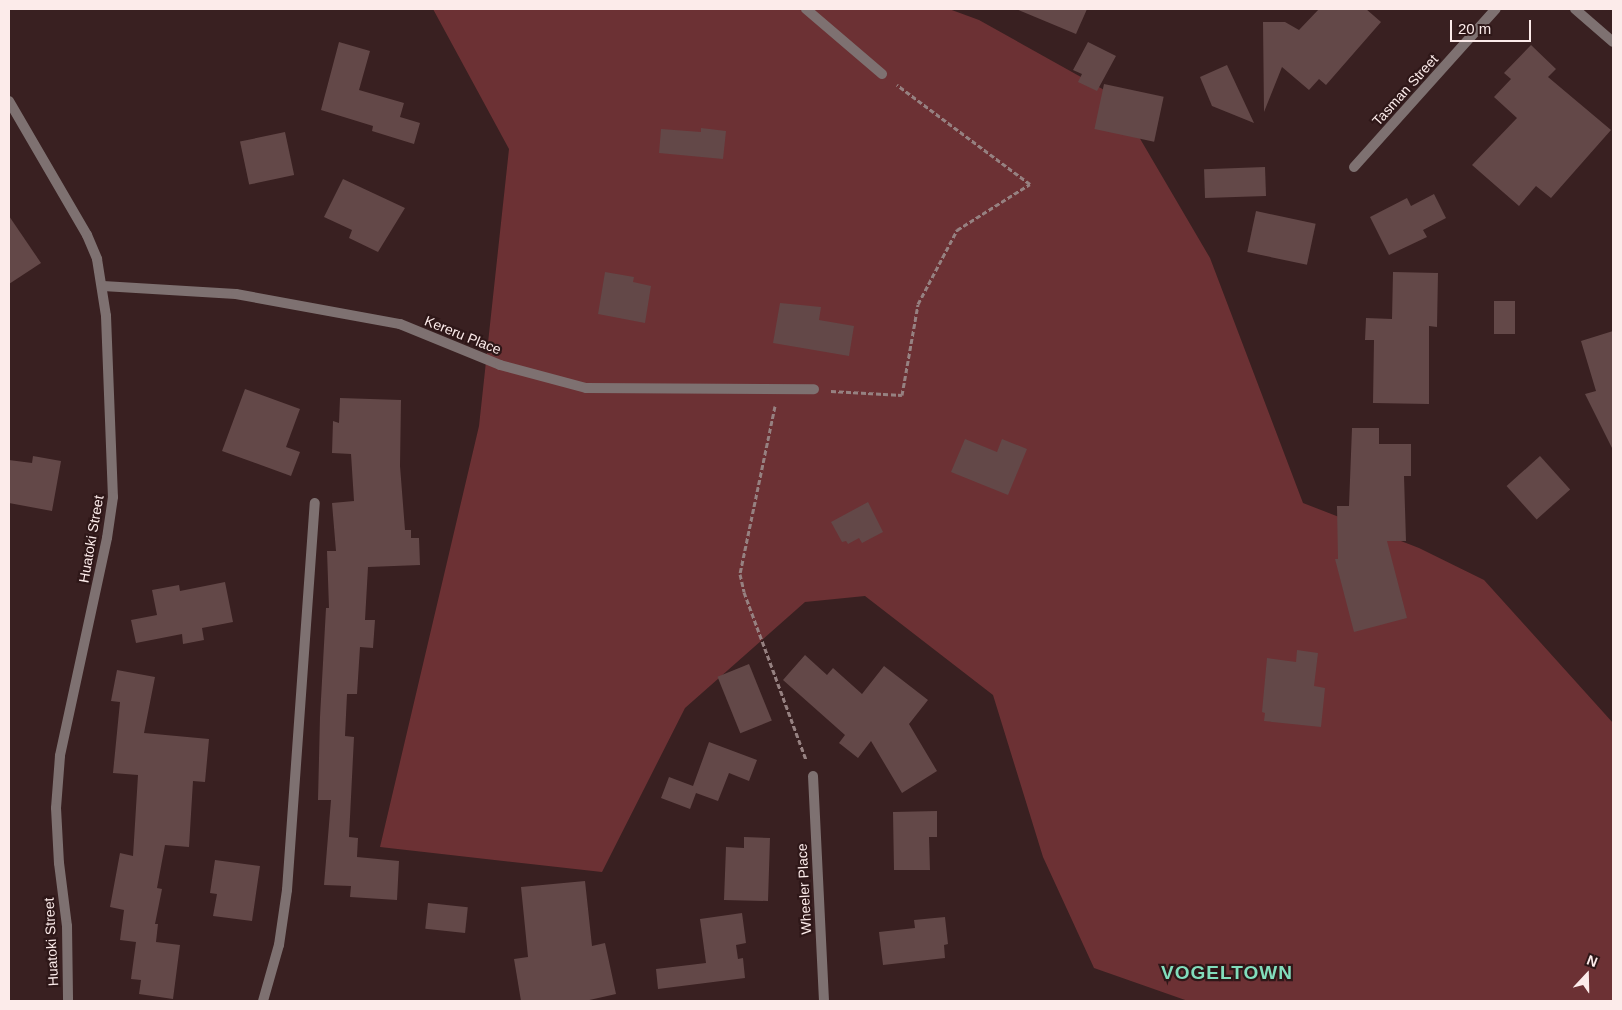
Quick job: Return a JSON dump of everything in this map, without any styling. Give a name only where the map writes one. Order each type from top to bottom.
[{"type":"street","points":[[806,9],[882,74]]},
{"type":"street","name":"Tasman Street","points":[[1354,167],[1496,9]]},
{"type":"street","points":[[1575,9],[1613,42]]},
{"type":"street","name":"Huatoki Street","points":[[9,101],[79,220],[97,259],[103,286],[113,451],[113,497],[107,538],[62,747],[56,808],[58,863],[67,926],[68,1001]]},
{"type":"street","name":"Kereru Place","points":[[103,286],[236,294],[400,324],[500,365],[586,388],[814,388]]},
{"type":"street","points":[[264,1001],[279,945],[287,890],[315,503]]},
{"type":"street","name":"Wheeler Place","points":[[813,776],[824,1001]]},
{"type":"path","points":[[826,391],[902,395],[918,304],[957,230],[1030,184],[882,74]]},
{"type":"path","points":[[778,388],[740,574],[744,592],[813,776]]},
{"type":"shaded area","points":[[433,9],[949,9],[979,20],[1115,96],[1210,258],[1303,503],[1419,548],[1484,580],[1613,723],[1613,1001],[1188,1001],[1094,968],[1043,857],[993,695],[865,596],[805,602],[685,708],[602,872],[380,847],[479,426],[509,149]]},
{"type":"building","points":[[1016,9],[1087,9],[1076,34]]},
{"type":"building","points":[[1319,9],[1366,9],[1381,22],[1326,85],[1319,79],[1309,90],[1282,67],[1264,112],[1263,22],[1285,22],[1299,30]]},
{"type":"building","points":[[339,42],[370,51],[359,90],[404,103],[400,117],[420,123],[414,144],[372,131],[373,126],[321,110]]},
{"type":"building","points":[[1088,42],[1116,56],[1097,91],[1078,82],[1082,74],[1073,70]]},
{"type":"building","points":[[1531,45],[1556,69],[1548,77],[1611,130],[1551,198],[1536,186],[1519,206],[1472,165],[1517,118],[1494,97],[1511,79],[1504,73]]},
{"type":"building","points":[[1227,65],[1254,123],[1212,106],[1200,77]]},
{"type":"building","points":[[1104,84],[1164,97],[1154,142],[1094,129]]},
{"type":"building","points":[[701,128],[726,131],[723,159],[659,153],[661,129],[701,132]]},
{"type":"building","points":[[285,132],[294,175],[249,185],[240,142]]},
{"type":"building","points":[[1265,167],[1266,196],[1205,198],[1204,169]]},
{"type":"building","points":[[343,179],[405,208],[378,252],[349,238],[352,230],[324,217]]},
{"type":"building","points":[[1434,194],[1446,218],[1423,230],[1427,237],[1389,255],[1370,217],[1407,198],[1411,206]]},
{"type":"building","points":[[1256,211],[1316,224],[1307,265],[1247,252]]},
{"type":"building","points":[[9,216],[41,263],[9,284]]},
{"type":"building","points":[[605,272],[634,277],[633,282],[651,286],[645,323],[598,314]]},
{"type":"building","points":[[1393,272],[1438,273],[1437,327],[1429,326],[1429,404],[1373,403],[1374,340],[1365,340],[1366,318],[1392,319]]},
{"type":"building","points":[[1494,301],[1515,301],[1515,334],[1494,334]]},
{"type":"building","points":[[780,303],[821,307],[819,320],[854,326],[849,356],[773,343]]},
{"type":"building","points":[[1613,331],[1613,450],[1585,394],[1596,391],[1581,341]]},
{"type":"building","points":[[245,389],[300,409],[286,447],[300,452],[291,476],[222,451]]},
{"type":"building","points":[[340,398],[401,400],[400,466],[405,530],[411,530],[411,538],[419,538],[420,565],[368,567],[365,620],[375,620],[373,648],[360,647],[357,694],[347,694],[345,736],[354,737],[349,837],[358,838],[357,857],[399,861],[397,900],[350,897],[351,886],[324,885],[331,800],[318,800],[326,608],[329,608],[327,551],[336,551],[332,503],[354,501],[351,454],[332,453],[333,421],[339,423]]},
{"type":"building","points":[[1352,428],[1379,428],[1379,444],[1411,444],[1411,476],[1404,476],[1406,541],[1387,541],[1407,618],[1354,632],[1335,559],[1338,559],[1337,506],[1349,506]]},
{"type":"building","points":[[965,439],[997,452],[1002,439],[1027,449],[1008,495],[951,472]]},
{"type":"building","points":[[33,456],[61,461],[52,511],[9,503],[9,460],[32,463]]},
{"type":"building","points":[[1540,456],[1570,489],[1537,520],[1507,486]]},
{"type":"building","points":[[868,502],[883,532],[862,543],[859,538],[848,544],[846,541],[842,542],[831,522]]},
{"type":"building","points":[[225,582],[233,622],[202,628],[204,640],[183,644],[182,634],[136,643],[131,620],[157,615],[152,590],[179,585],[180,591]]},
{"type":"building","points":[[1297,650],[1318,653],[1314,686],[1325,688],[1321,727],[1264,721],[1265,713],[1262,712],[1267,658],[1296,662]]},
{"type":"building","points":[[805,655],[827,675],[833,668],[862,694],[884,666],[928,700],[909,724],[937,771],[902,793],[871,741],[858,758],[839,743],[845,735],[783,680]]},
{"type":"building","points":[[749,664],[772,721],[740,733],[717,677]]},
{"type":"building","points":[[117,670],[155,677],[144,733],[209,739],[205,782],[193,781],[189,847],[165,845],[157,888],[162,889],[155,924],[158,924],[156,942],[180,945],[173,999],[139,994],[141,980],[131,979],[136,942],[120,940],[124,910],[110,907],[120,853],[133,856],[138,775],[113,773],[120,702],[111,701]]},
{"type":"building","points":[[709,742],[757,760],[749,781],[729,773],[718,801],[696,793],[690,809],[661,798],[669,777],[693,786]]},
{"type":"building","points":[[937,811],[937,837],[929,837],[930,870],[894,870],[893,812]]},
{"type":"building","points":[[744,837],[770,838],[768,901],[724,900],[726,847],[744,848]]},
{"type":"building","points":[[215,860],[260,866],[252,921],[213,916],[217,894],[210,893]]},
{"type":"building","points":[[585,881],[592,946],[605,943],[616,994],[585,1001],[521,1001],[514,959],[528,957],[521,887]]},
{"type":"building","points":[[428,903],[468,907],[465,933],[425,929]]},
{"type":"building","points":[[742,913],[746,943],[736,945],[738,959],[743,958],[745,978],[658,989],[656,969],[706,963],[700,919]]},
{"type":"building","points":[[945,917],[948,944],[944,945],[945,958],[883,965],[879,932],[915,928],[914,920]]},
{"type":"district","name":"VOGELTOWN","points":[[1227,973]]}]
